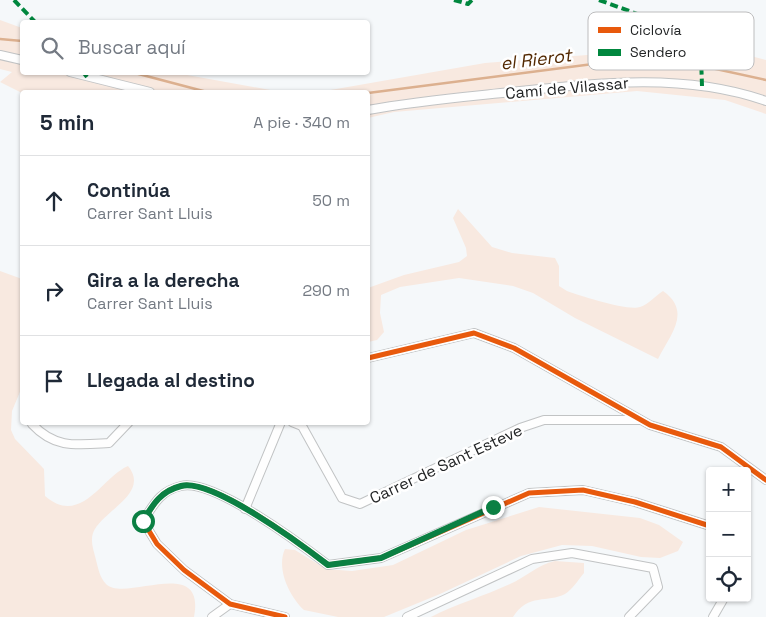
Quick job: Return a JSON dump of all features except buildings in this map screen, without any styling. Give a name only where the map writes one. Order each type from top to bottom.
[{"type":"street","points":[[0,55],[20,60]]},
{"type":"street","points":[[82,75],[142,90]]},
{"type":"street","name":"Camí de Vilassar","points":[[370,110],[404,103],[612,82],[702,86],[745,93],[766,100]]},
{"type":"street","points":[[370,358],[474,333],[514,348],[650,425],[721,447],[766,480]]},
{"type":"street","name":"Carrer de Sant Esteve","points":[[300,425],[302,426],[342,498],[360,504],[520,428],[544,420],[642,420]]},
{"type":"street","points":[[33,425],[44,437],[69,445],[109,443],[127,425]]},
{"type":"street","points":[[245,509],[280,425]]},
{"type":"street","points":[[285,617],[230,604],[177,564],[157,544],[143,521],[158,497],[182,485],[214,491],[291,537],[328,565],[381,558],[529,493],[583,490],[634,502],[706,525]]},
{"type":"street","points":[[407,617],[532,559],[572,553],[652,568],[658,587],[629,617]]},
{"type":"street","points":[[713,617],[722,602]]},
{"type":"street","points":[[212,617],[230,604]]},
{"type":"shaded area","points":[[0,20],[20,27],[20,75],[187,75],[270,90],[20,90],[20,92],[0,82],[12,72],[0,69]]},
{"type":"shaded area","points":[[588,55],[588,70],[754,70],[754,57],[766,60],[766,114],[725,100],[637,91],[394,112],[370,118],[370,90],[330,90],[485,63]]},
{"type":"shaded area","points":[[458,209],[492,247],[512,253],[555,258],[559,266],[559,286],[567,291],[604,302],[634,308],[646,304],[663,291],[672,299],[678,316],[672,333],[658,359],[575,318],[533,293],[513,286],[459,278],[400,287],[381,295],[380,313],[384,332],[377,340],[370,342],[370,287],[404,275],[459,262],[467,256],[466,248],[453,218]]},
{"type":"shaded area","points":[[0,271],[20,278],[20,392],[12,411],[11,430],[15,439],[44,469],[45,496],[58,504],[70,506],[80,503],[128,466],[133,476],[133,485],[129,494],[105,517],[93,533],[93,546],[101,576],[106,584],[116,588],[176,584],[188,588],[194,598],[194,617],[0,617]]},
{"type":"shaded area","points":[[539,507],[640,518],[659,525],[683,542],[678,551],[660,558],[641,557],[592,546],[562,545],[521,556],[440,594],[384,617],[338,617],[304,610],[289,590],[283,573],[282,565],[285,549],[295,550],[326,569],[352,571],[393,565],[466,530]]},
{"type":"shaded area","points":[[555,561],[584,563],[584,573],[565,594],[525,605],[513,617],[431,617],[510,584],[543,565]]},
{"type":"waterway","name":"el Rierot","points":[[0,39],[20,41]]},
{"type":"waterway","name":"el Rierot","points":[[370,93],[588,65]]},
{"type":"waterway","name":"el Rierot","points":[[720,70],[766,80]]},
{"type":"waterway","name":"el Rierot","points":[[142,75],[199,90]]},
{"type":"marked path","points":[[14,0],[33,20]]},
{"type":"marked path","points":[[454,0],[468,4],[472,0]]},
{"type":"marked path","points":[[599,0],[632,12]]},
{"type":"marked path","points":[[701,70],[702,86]]},
{"type":"cycle path","points":[[370,358],[474,333],[514,348],[650,425],[721,447],[766,480]]},
{"type":"cycle path","points":[[285,617],[230,604],[184,570],[157,544],[143,521],[158,499],[168,491],[181,486],[195,486],[214,492],[257,515],[328,565],[381,558],[529,493],[583,490],[635,502],[706,525]]},
{"type":"route","points":[[143,521],[158,497],[182,485],[214,491],[291,537],[328,565],[381,558],[493,507]]}]
